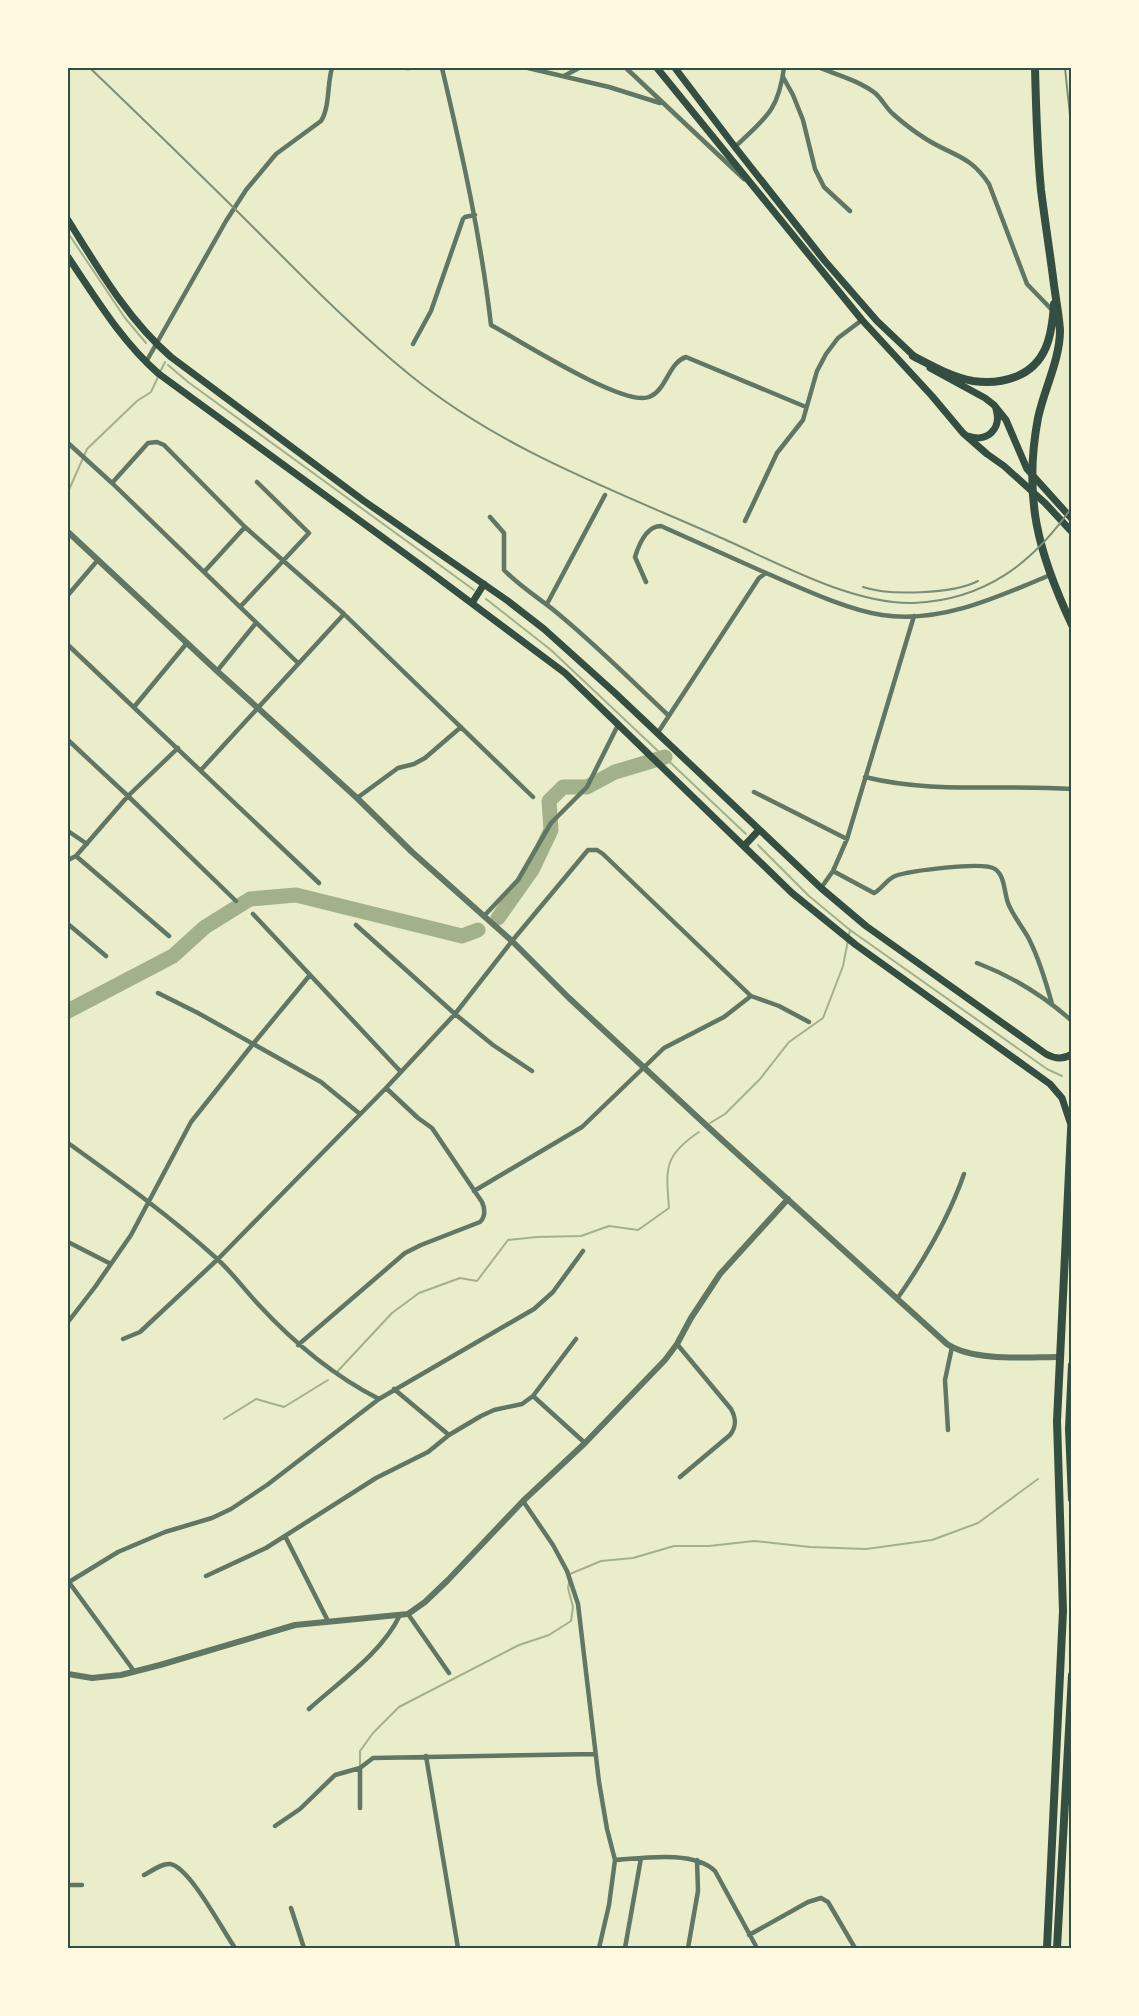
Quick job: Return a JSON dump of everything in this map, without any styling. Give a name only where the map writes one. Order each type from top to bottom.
[{"type":"main road","points":[[657,68],[862,320],[963,433],[1045,503],[1071,532]]},
{"type":"main road","points":[[675,68],[824,260],[877,321],[913,356],[994,405],[1006,420],[1027,469],[1071,519]]},
{"type":"main road","points":[[1035,68],[1041,187],[1059,310],[1059,345],[1039,417],[1032,462],[1034,510],[1038,537],[1050,575],[1071,625]]},
{"type":"main road","points":[[68,220],[120,299],[157,345],[171,357],[364,501],[535,622],[579,659],[821,888],[866,926],[1046,1054],[1058,1059],[1071,1054]]},
{"type":"main road","points":[[68,256],[119,330],[146,363],[565,673],[792,893],[835,929],[1050,1084],[1062,1098],[1070,1122]]},
{"type":"main road","points":[[913,356],[945,372],[974,381],[1005,380],[1023,374],[1038,363],[1050,339],[1055,291]]},
{"type":"main road","points":[[963,433],[975,439],[989,435],[997,424],[998,417],[994,405]]},
{"type":"main road","points":[[472,603],[484,584]]},
{"type":"main road","points":[[744,846],[759,830]]},
{"type":"main road","points":[[1047,1948],[1063,1611],[1056,1421],[1071,1110]]},
{"type":"main road","points":[[1071,1365],[1069,1429],[1071,1499]]},
{"type":"main road","points":[[1057,1948],[1071,1675]]},
{"type":"street","points":[[146,363],[241,196],[276,154],[321,122],[332,68]]},
{"type":"street","points":[[442,68],[475,215],[491,325],[598,384],[635,398],[645,398],[658,392],[674,367],[686,357],[806,407]]},
{"type":"street","points":[[528,68],[609,87],[662,104]]},
{"type":"street","points":[[564,76],[579,68]]},
{"type":"street","points":[[626,68],[759,194]]},
{"type":"street","points":[[735,147],[772,110],[777,101],[784,68]]},
{"type":"street","points":[[820,68],[874,93],[893,114],[927,140],[965,158],[980,170],[997,203],[1027,284],[1054,312]]},
{"type":"street","points":[[783,77],[794,95],[815,168],[824,187],[849,211]]},
{"type":"street","points":[[413,344],[431,311],[463,219],[475,215]]},
{"type":"street","points":[[745,521],[777,453],[803,420],[817,371],[826,354],[838,338],[862,320]]},
{"type":"street","points":[[112,483],[148,443],[157,442],[164,446],[246,527],[344,614],[533,797]]},
{"type":"street","points":[[68,443],[298,663]]},
{"type":"street","points":[[240,607],[309,533],[257,482]]},
{"type":"street","points":[[547,604],[605,495]]},
{"type":"street","points":[[490,517],[504,533],[504,570],[517,584],[533,597],[547,604],[594,644],[669,715]]},
{"type":"street","points":[[646,582],[635,557],[648,531],[656,526],[661,526],[766,573],[844,604],[882,615],[914,616],[959,609],[1050,575]]},
{"type":"street","points":[[204,572],[246,527]]},
{"type":"street","points":[[68,532],[357,798],[412,852],[512,941],[569,998],[720,1138],[952,1347],[974,1354],[1004,1357],[1059,1357]]},
{"type":"street","points":[[68,595],[97,561]]},
{"type":"street","points":[[657,734],[759,578],[766,573]]},
{"type":"street","points":[[201,770],[344,614]]},
{"type":"street","points":[[821,888],[833,872],[847,839],[914,616]]},
{"type":"street","points":[[217,671],[256,623]]},
{"type":"street","points":[[134,707],[187,643]]},
{"type":"street","points":[[68,645],[319,883]]},
{"type":"street","points":[[484,916],[518,880],[551,823],[587,788],[618,725]]},
{"type":"street","points":[[357,798],[398,768],[414,764],[425,758],[461,728]]},
{"type":"street","points":[[68,740],[236,901]]},
{"type":"street","points":[[68,860],[76,856],[128,796],[178,748]]},
{"type":"street","points":[[865,777],[888,783],[942,788],[1071,789]]},
{"type":"street","points":[[754,792],[847,839]]},
{"type":"street","points":[[68,831],[87,844]]},
{"type":"street","points":[[123,1339],[140,1332],[218,1259],[386,1088],[455,1014],[588,850],[597,850],[751,996],[779,1006],[809,1022]]},
{"type":"street","points":[[76,856],[169,936]]},
{"type":"street","points":[[833,872],[874,893],[886,882],[908,873],[966,867],[995,869],[1001,876],[1007,901],[1014,916],[1032,946],[1052,1004]]},
{"type":"street","points":[[253,914],[401,1072]]},
{"type":"street","points":[[68,924],[106,956]]},
{"type":"street","points":[[356,925],[455,1014],[532,1071]]},
{"type":"street","points":[[977,963],[992,969],[1052,1004],[1071,1022]]},
{"type":"street","points":[[68,1322],[111,1264],[149,1202],[191,1122],[310,975]]},
{"type":"street","points":[[158,993],[321,1082],[360,1114]]},
{"type":"street","points":[[474,1191],[582,1127],[664,1048],[724,1017],[751,996]]},
{"type":"street","points":[[298,1345],[405,1253],[480,1222],[485,1214],[484,1207],[432,1128],[386,1088]]},
{"type":"street","points":[[68,1143],[149,1202],[218,1259],[298,1345],[351,1384],[379,1399]]},
{"type":"street","points":[[897,1299],[943,1226],[964,1174]]},
{"type":"street","points":[[68,1674],[92,1678],[134,1671],[308,1622],[408,1614],[425,1602],[448,1580],[523,1501],[585,1443],[664,1360],[677,1344],[720,1274],[788,1199]]},
{"type":"street","points":[[68,1242],[111,1264]]},
{"type":"street","points":[[134,1671],[68,1582],[128,1548],[165,1532],[212,1518],[231,1509],[267,1485],[394,1389],[534,1309],[554,1292],[583,1251]]},
{"type":"street","points":[[206,1576],[266,1548],[376,1478],[428,1452],[448,1435],[487,1413],[522,1404],[533,1396],[576,1339]]},
{"type":"street","points":[[677,1344],[731,1409],[735,1420],[730,1435],[680,1477]]},
{"type":"street","points":[[948,1430],[945,1380],[952,1347]]},
{"type":"street","points":[[394,1389],[448,1435]]},
{"type":"street","points":[[533,1396],[585,1443]]},
{"type":"street","points":[[523,1501],[553,1545],[567,1571],[580,1615],[595,1754],[607,1829],[615,1860],[609,1905],[599,1948]]},
{"type":"street","points":[[285,1536],[328,1621]]},
{"type":"street","points":[[408,1614],[449,1673]]},
{"type":"street","points":[[309,1709],[378,1648],[392,1631],[400,1616]]},
{"type":"street","points":[[275,1826],[300,1809],[335,1775],[360,1768],[373,1758],[595,1754]]},
{"type":"street","points":[[426,1756],[458,1948]]},
{"type":"street","points":[[360,1768],[360,1808]]},
{"type":"street","points":[[1065,1797],[1071,1808]]},
{"type":"street","points":[[615,1860],[641,1858],[697,1860],[708,1864],[715,1871],[757,1948]]},
{"type":"street","points":[[625,1948],[641,1858]]},
{"type":"street","points":[[688,1948],[698,1891],[697,1860]]},
{"type":"street","points":[[144,1875],[164,1864],[172,1864],[185,1872],[236,1948]]},
{"type":"street","points":[[68,1885],[82,1885]]},
{"type":"street","points":[[749,1935],[814,1899],[821,1898],[828,1902],[855,1948]]},
{"type":"street","points":[[291,1908],[304,1948]]},
{"type":"waterway","points":[[68,233],[125,318],[146,343]]},
{"type":"waterway","points":[[160,372],[165,362]]},
{"type":"waterway","points":[[168,365],[188,382],[474,590]]},
{"type":"waterway","points":[[68,492],[87,449],[137,401],[151,392],[158,377]]},
{"type":"waterway","points":[[486,599],[551,650],[746,834]]},
{"type":"waterway","points":[[498,918],[532,870],[551,830],[549,801],[563,787],[587,787],[615,772],[665,757]]},
{"type":"waterway","points":[[758,845],[809,896],[850,930],[1047,1069],[1062,1076]]},
{"type":"waterway","points":[[68,1011],[173,956],[205,927],[250,899],[296,895],[462,936],[478,930]]},
{"type":"waterway","points":[[710,1123],[725,1114],[760,1079],[789,1042],[823,1018],[843,966],[850,930]]},
{"type":"waterway","points":[[336,1373],[392,1313],[419,1293],[460,1278],[477,1281],[508,1240],[581,1236],[609,1226],[638,1230],[669,1208],[667,1183],[669,1164],[679,1149],[699,1132]]},
{"type":"waterway","points":[[224,1419],[256,1399],[284,1407],[328,1380]]},
{"type":"waterway","points":[[570,1574],[601,1561],[633,1558],[674,1546],[709,1546],[754,1541],[810,1547],[866,1549],[932,1540],[978,1523],[1038,1479]]},
{"type":"waterway","points":[[360,1767],[360,1751],[373,1733],[399,1707],[519,1645],[549,1635],[571,1621],[573,1607],[568,1588],[569,1583]]},
{"type":"railway","points":[[90,68],[329,303],[410,375],[481,425],[597,484],[814,580],[865,597],[890,602],[914,603],[940,600],[963,595],[985,586],[1024,561],[1041,545],[1072,507]]},
{"type":"railway","points":[[1065,68],[1072,135]]},
{"type":"railway","points":[[863,587],[888,592],[921,592],[953,589],[978,581]]}]
